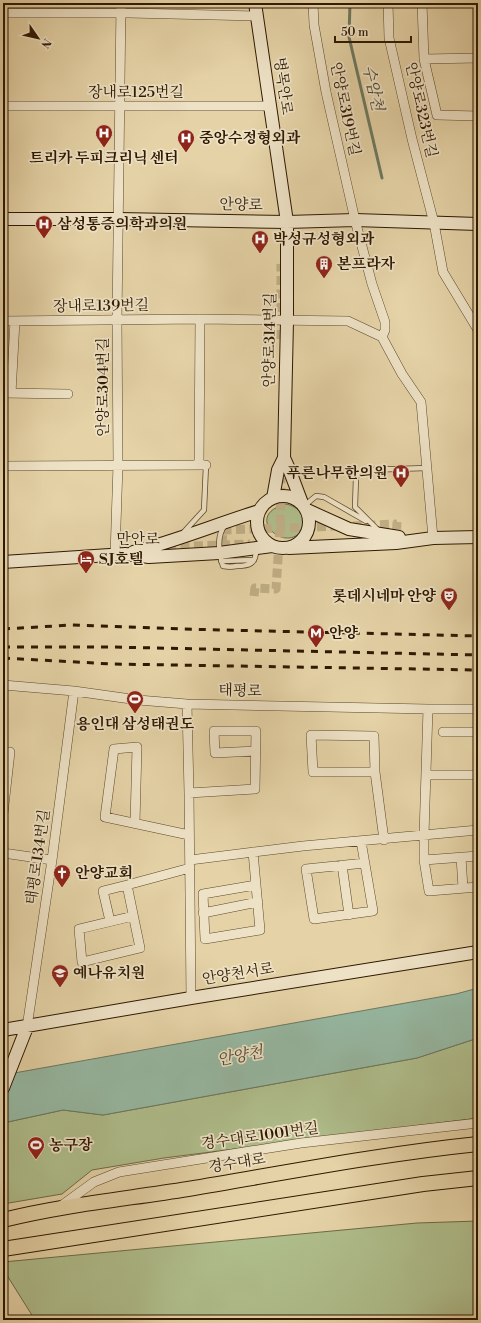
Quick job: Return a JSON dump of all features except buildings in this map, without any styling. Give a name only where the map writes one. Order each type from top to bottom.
[{"type":"main road","name":"경수대로","points":[[3,1220],[35,1212],[137,1197],[422,1150],[478,1144]]},
{"type":"main road","points":[[3,1248],[423,1184],[478,1178]]},
{"type":"street","name":"안양로304번길","points":[[120,554],[117,319],[121,3]]},
{"type":"street","name":"병목안로","points":[[255,3],[287,222]]},
{"type":"street","name":"안양로319번길","points":[[313,3],[314,25],[326,92],[355,220],[372,284],[386,322],[382,337]]},
{"type":"street","name":"안양로323번길","points":[[388,3],[389,38],[412,139],[434,223],[443,272],[476,324]]},
{"type":"street","points":[[422,3],[424,60],[437,115],[478,116]]},
{"type":"street","points":[[3,13],[257,16]]},
{"type":"street","points":[[424,60],[478,58]]},
{"type":"street","name":"장내로125번길","points":[[3,106],[270,106]]},
{"type":"street","name":"안양로","points":[[3,219],[118,219],[287,222],[355,220],[478,224]]},
{"type":"street","name":"안양로314번길","points":[[284,458],[287,321],[287,222]]},
{"type":"street","points":[[3,466],[202,465],[200,319]]},
{"type":"street","name":"장내로139번길","points":[[3,321],[200,319],[348,321],[382,337]]},
{"type":"street","points":[[15,321],[7,393],[68,394]]},
{"type":"street","points":[[382,337],[402,374],[421,402],[427,468],[428,539]]},
{"type":"street","points":[[273,498],[278,470],[284,458]]},
{"type":"street","points":[[284,458],[310,519],[309,529],[305,538],[298,544],[289,548]]},
{"type":"street","points":[[428,539],[384,536],[349,529],[304,506],[293,497],[283,496],[267,501],[259,512],[257,521],[258,531],[264,540],[277,548],[396,543],[428,539],[478,537]]},
{"type":"street","points":[[120,554],[177,539],[259,512]]},
{"type":"street","name":"만안로","points":[[3,562],[120,554],[220,557],[255,554],[272,546]]},
{"type":"street","name":"태평로","points":[[3,685],[74,691],[138,700],[187,704],[478,709]]},
{"type":"street","name":"태평로134번길","points":[[27,1027],[52,860],[74,691]]},
{"type":"street","points":[[187,704],[191,998]]},
{"type":"street","points":[[428,709],[424,860],[429,891],[478,887]]},
{"type":"street","points":[[189,793],[255,789],[256,752],[256,731],[214,731],[215,753],[256,752]]},
{"type":"street","points":[[443,732],[478,732]]},
{"type":"street","points":[[375,772],[313,772],[311,735],[374,736],[375,772],[384,840]]},
{"type":"street","points":[[135,823],[137,747],[114,748],[106,817],[189,835]]},
{"type":"street","points":[[3,752],[10,752],[3,808]]},
{"type":"street","points":[[426,775],[478,774]]},
{"type":"street","points":[[110,921],[104,891],[190,864],[253,852],[478,830]]},
{"type":"street","points":[[361,842],[365,863],[372,911],[314,919],[306,869],[365,863]]},
{"type":"street","points":[[253,852],[258,902],[260,930],[205,939],[202,894],[256,885]]},
{"type":"street","points":[[3,853],[52,860]]},
{"type":"street","points":[[424,860],[478,856]]},
{"type":"street","points":[[461,857],[463,888]]},
{"type":"street","points":[[342,865],[349,915]]},
{"type":"street","points":[[127,885],[140,948],[82,962],[80,929],[133,916]]},
{"type":"street","points":[[203,913],[258,902]]},
{"type":"street","name":"안양천서로","points":[[3,1030],[478,952]]},
{"type":"street","points":[[3,1088],[27,1027]]},
{"type":"street","name":"경수대로1001번길","points":[[56,1209],[94,1182],[119,1172],[301,1143],[478,1123]]},
{"type":"lane","points":[[177,539],[204,510],[202,465]]},
{"type":"lane","points":[[384,536],[355,507],[356,477],[366,470],[427,468]]},
{"type":"lane","points":[[304,506],[316,496],[324,497],[372,525]]},
{"type":"lane","points":[[220,557],[220,539],[222,529],[228,521]]},
{"type":"shaded area","points":[[286,504],[294,507],[302,513],[304,517],[304,526],[295,537],[286,538],[278,536],[267,524],[268,516],[273,509]]},
{"type":"shaded area","points":[[475,621],[478,621],[478,696],[475,696]]},
{"type":"shaded area","points":[[478,1038],[478,1118],[164,1158],[92,1170],[62,1194],[3,1204],[3,1123],[63,1110],[103,1115],[417,1058]]},
{"type":"shaded area","points":[[478,1221],[478,1320],[35,1320],[3,1269],[3,1262],[417,1223]]},
{"type":"water","name":"안양천","points":[[478,988],[478,1038],[417,1058],[103,1115],[63,1110],[3,1123],[3,1075],[456,994]]},
{"type":"waterway","name":"수암천","points":[[350,3],[349,37],[382,178]]},
{"type":"tunnel","points":[[281,264],[281,339]]},
{"type":"tunnel","points":[[254,596],[255,588],[276,589],[280,528],[281,478]]},
{"type":"tunnel","points":[[396,543],[397,522]]},
{"type":"tunnel","points":[[353,526],[397,524]]},
{"type":"tunnel","points":[[222,544],[223,530],[340,526]]},
{"type":"tunnel","points":[[167,547],[250,544]]},
{"type":"railway","points":[[3,629],[72,625],[478,636]]},
{"type":"railway","points":[[3,647],[111,647],[478,655]]},
{"type":"railway","points":[[3,658],[112,664],[478,670]]},
{"type":"place","name":"트리카 두피크리닉 센터","points":[[104,148]]},
{"type":"place","name":"중앙수정형외과","points":[[186,153]]},
{"type":"place","name":"삼성통증의학과의원","points":[[44,239]]},
{"type":"place","name":"박성규성형외과","points":[[260,254]]},
{"type":"place","name":"본프라자","points":[[324,279]]},
{"type":"place","name":"푸른나무한의원","points":[[401,488]]},
{"type":"place","name":"SJ호텔","points":[[86,574]]},
{"type":"place","name":"롯데시네마 안양","points":[[449,611]]},
{"type":"place","name":"안양","points":[[316,648]]},
{"type":"place","name":"용인대 삼성태권도","points":[[135,714]]},
{"type":"place","name":"안양교회","points":[[62,888]]},
{"type":"place","name":"예나유치원","points":[[60,988]]},
{"type":"place","name":"농구장","points":[[36,1160]]}]
